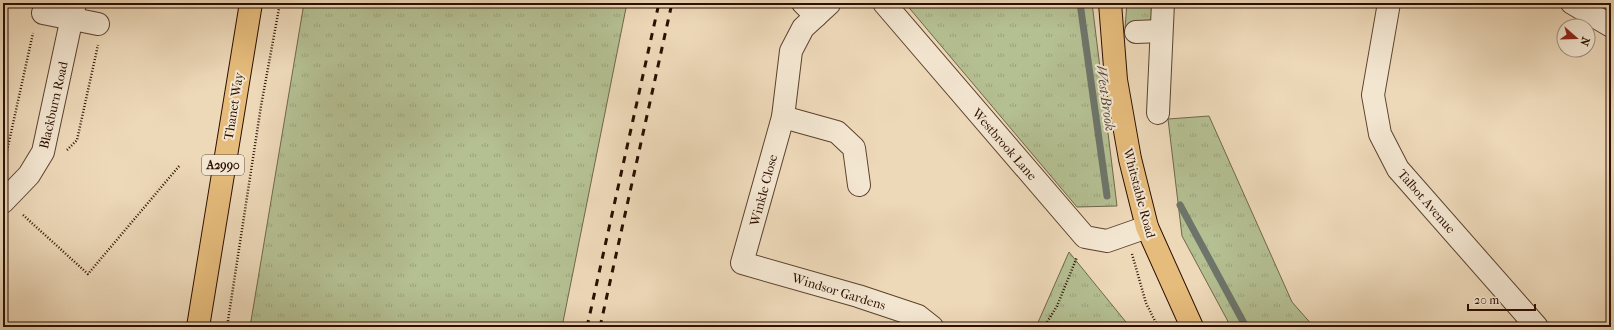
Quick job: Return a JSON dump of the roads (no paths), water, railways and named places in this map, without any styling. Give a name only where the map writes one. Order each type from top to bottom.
[{"type":"main road","name":"Thanet Way","points":[[198,327],[251,3]]},
{"type":"main road","name":"Whitstable Road","points":[[1110,3],[1116,80],[1130,159],[1137,231],[1192,327]]},
{"type":"street","name":"Westbrook Lane","points":[[884,3],[1085,237],[1107,241],[1137,231]]},
{"type":"street","points":[[1158,113],[1163,3]]},
{"type":"street","name":"Talbot Avenue","points":[[1390,3],[1373,94],[1380,134],[1398,169],[1537,327]]},
{"type":"street","points":[[1572,3],[1611,26]]},
{"type":"street","name":"Winkle Close","points":[[742,263],[783,117],[791,51],[816,8]]},
{"type":"street","points":[[39,19],[73,11],[98,24]]},
{"type":"street","name":"Blackburn Road","points":[[4,201],[29,175],[43,152],[73,11]]},
{"type":"street","points":[[1136,32],[1161,31]]},
{"type":"street","points":[[783,117],[837,132],[854,148],[859,185]]},
{"type":"street","name":"Windsor Gardens","points":[[742,263],[858,296],[918,316],[932,327]]},
{"type":"waterway","name":"West Brook","points":[[1080,3],[1107,196]]},
{"type":"waterway","name":"West Brook","points":[[1180,205],[1246,327]]},
{"type":"railway","points":[[587,327],[659,3]]},
{"type":"railway","points":[[600,327],[672,3]]}]
